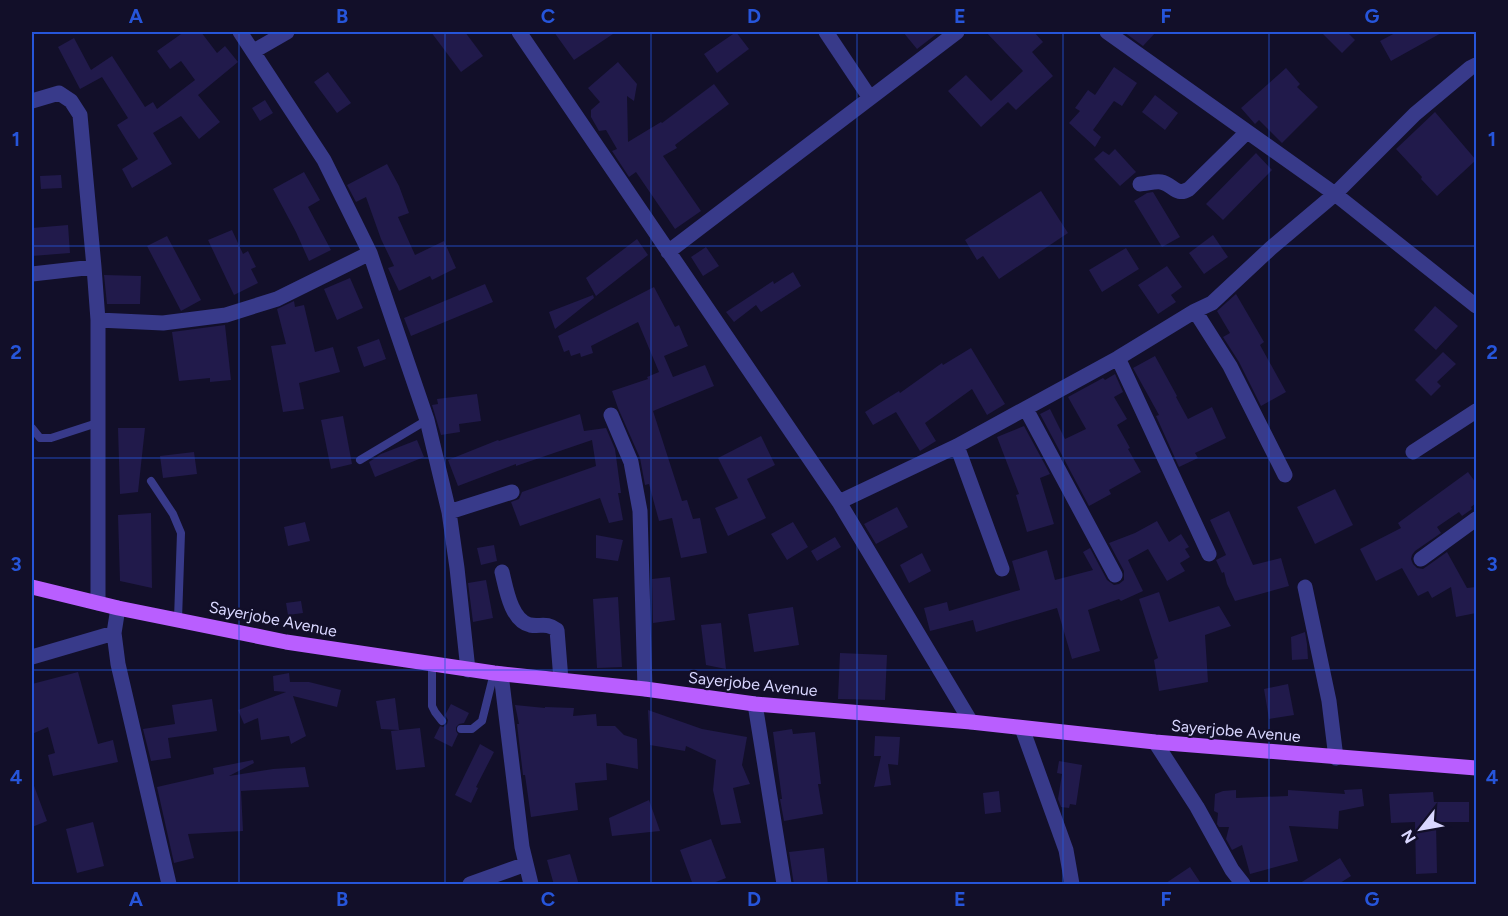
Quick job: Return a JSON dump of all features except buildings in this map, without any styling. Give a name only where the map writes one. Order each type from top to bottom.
[{"type":"main road","name":"Sayerjobe Avenue","points":[[32,587],[118,608],[286,642],[498,674],[645,689],[755,704],[972,722],[1155,742],[1476,768]]},
{"type":"street","points":[[240,32],[324,160],[370,254],[427,420],[449,512],[468,670]]},
{"type":"street","points":[[254,51],[287,32]]},
{"type":"street","points":[[519,32],[839,502],[972,722]]},
{"type":"street","points":[[826,32],[870,98]]},
{"type":"street","points":[[668,252],[957,32]]},
{"type":"street","points":[[1107,32],[1335,194],[1476,306]]},
{"type":"street","points":[[839,502],[957,446],[1118,358],[1212,303],[1271,248],[1335,194],[1415,114],[1476,65]]},
{"type":"street","points":[[32,101],[59,93],[71,100],[80,115],[98,320],[98,603]]},
{"type":"street","points":[[1140,184],[1161,182],[1180,192],[1185,192],[1247,132]]},
{"type":"street","points":[[98,320],[163,323],[226,315],[277,299],[370,254]]},
{"type":"street","points":[[32,274],[94,267]]},
{"type":"street","points":[[1195,311],[1230,366],[1285,475]]},
{"type":"street","points":[[1118,358],[1209,554]]},
{"type":"street","points":[[1026,409],[1115,575]]},
{"type":"street","points":[[1413,452],[1476,411]]},
{"type":"street","points":[[611,415],[631,462],[640,511],[645,689]]},
{"type":"street","points":[[957,446],[1002,569]]},
{"type":"street","points":[[449,512],[512,492]]},
{"type":"street","points":[[1420,559],[1476,519]]},
{"type":"street","points":[[502,572],[511,603],[520,620],[529,625],[550,625],[557,630],[561,680]]},
{"type":"street","points":[[1305,587],[1329,701],[1336,758]]},
{"type":"street","points":[[118,608],[114,633],[118,664],[169,885]]},
{"type":"street","points":[[32,657],[114,633]]},
{"type":"street","points":[[498,674],[522,847],[531,885]]},
{"type":"street","points":[[755,704],[784,885]]},
{"type":"street","points":[[1022,728],[1066,850],[1072,885]]},
{"type":"street","points":[[1155,742],[1243,885]]},
{"type":"street","points":[[470,885],[526,864]]},
{"type":"lane","points":[[360,460],[427,420]]},
{"type":"lane","points":[[32,428],[40,438],[51,438],[98,423]]},
{"type":"lane","points":[[151,481],[181,533],[178,619]]},
{"type":"lane","points":[[432,664],[432,706],[442,721]]},
{"type":"lane","points":[[461,729],[472,729],[482,721],[498,674]]}]
